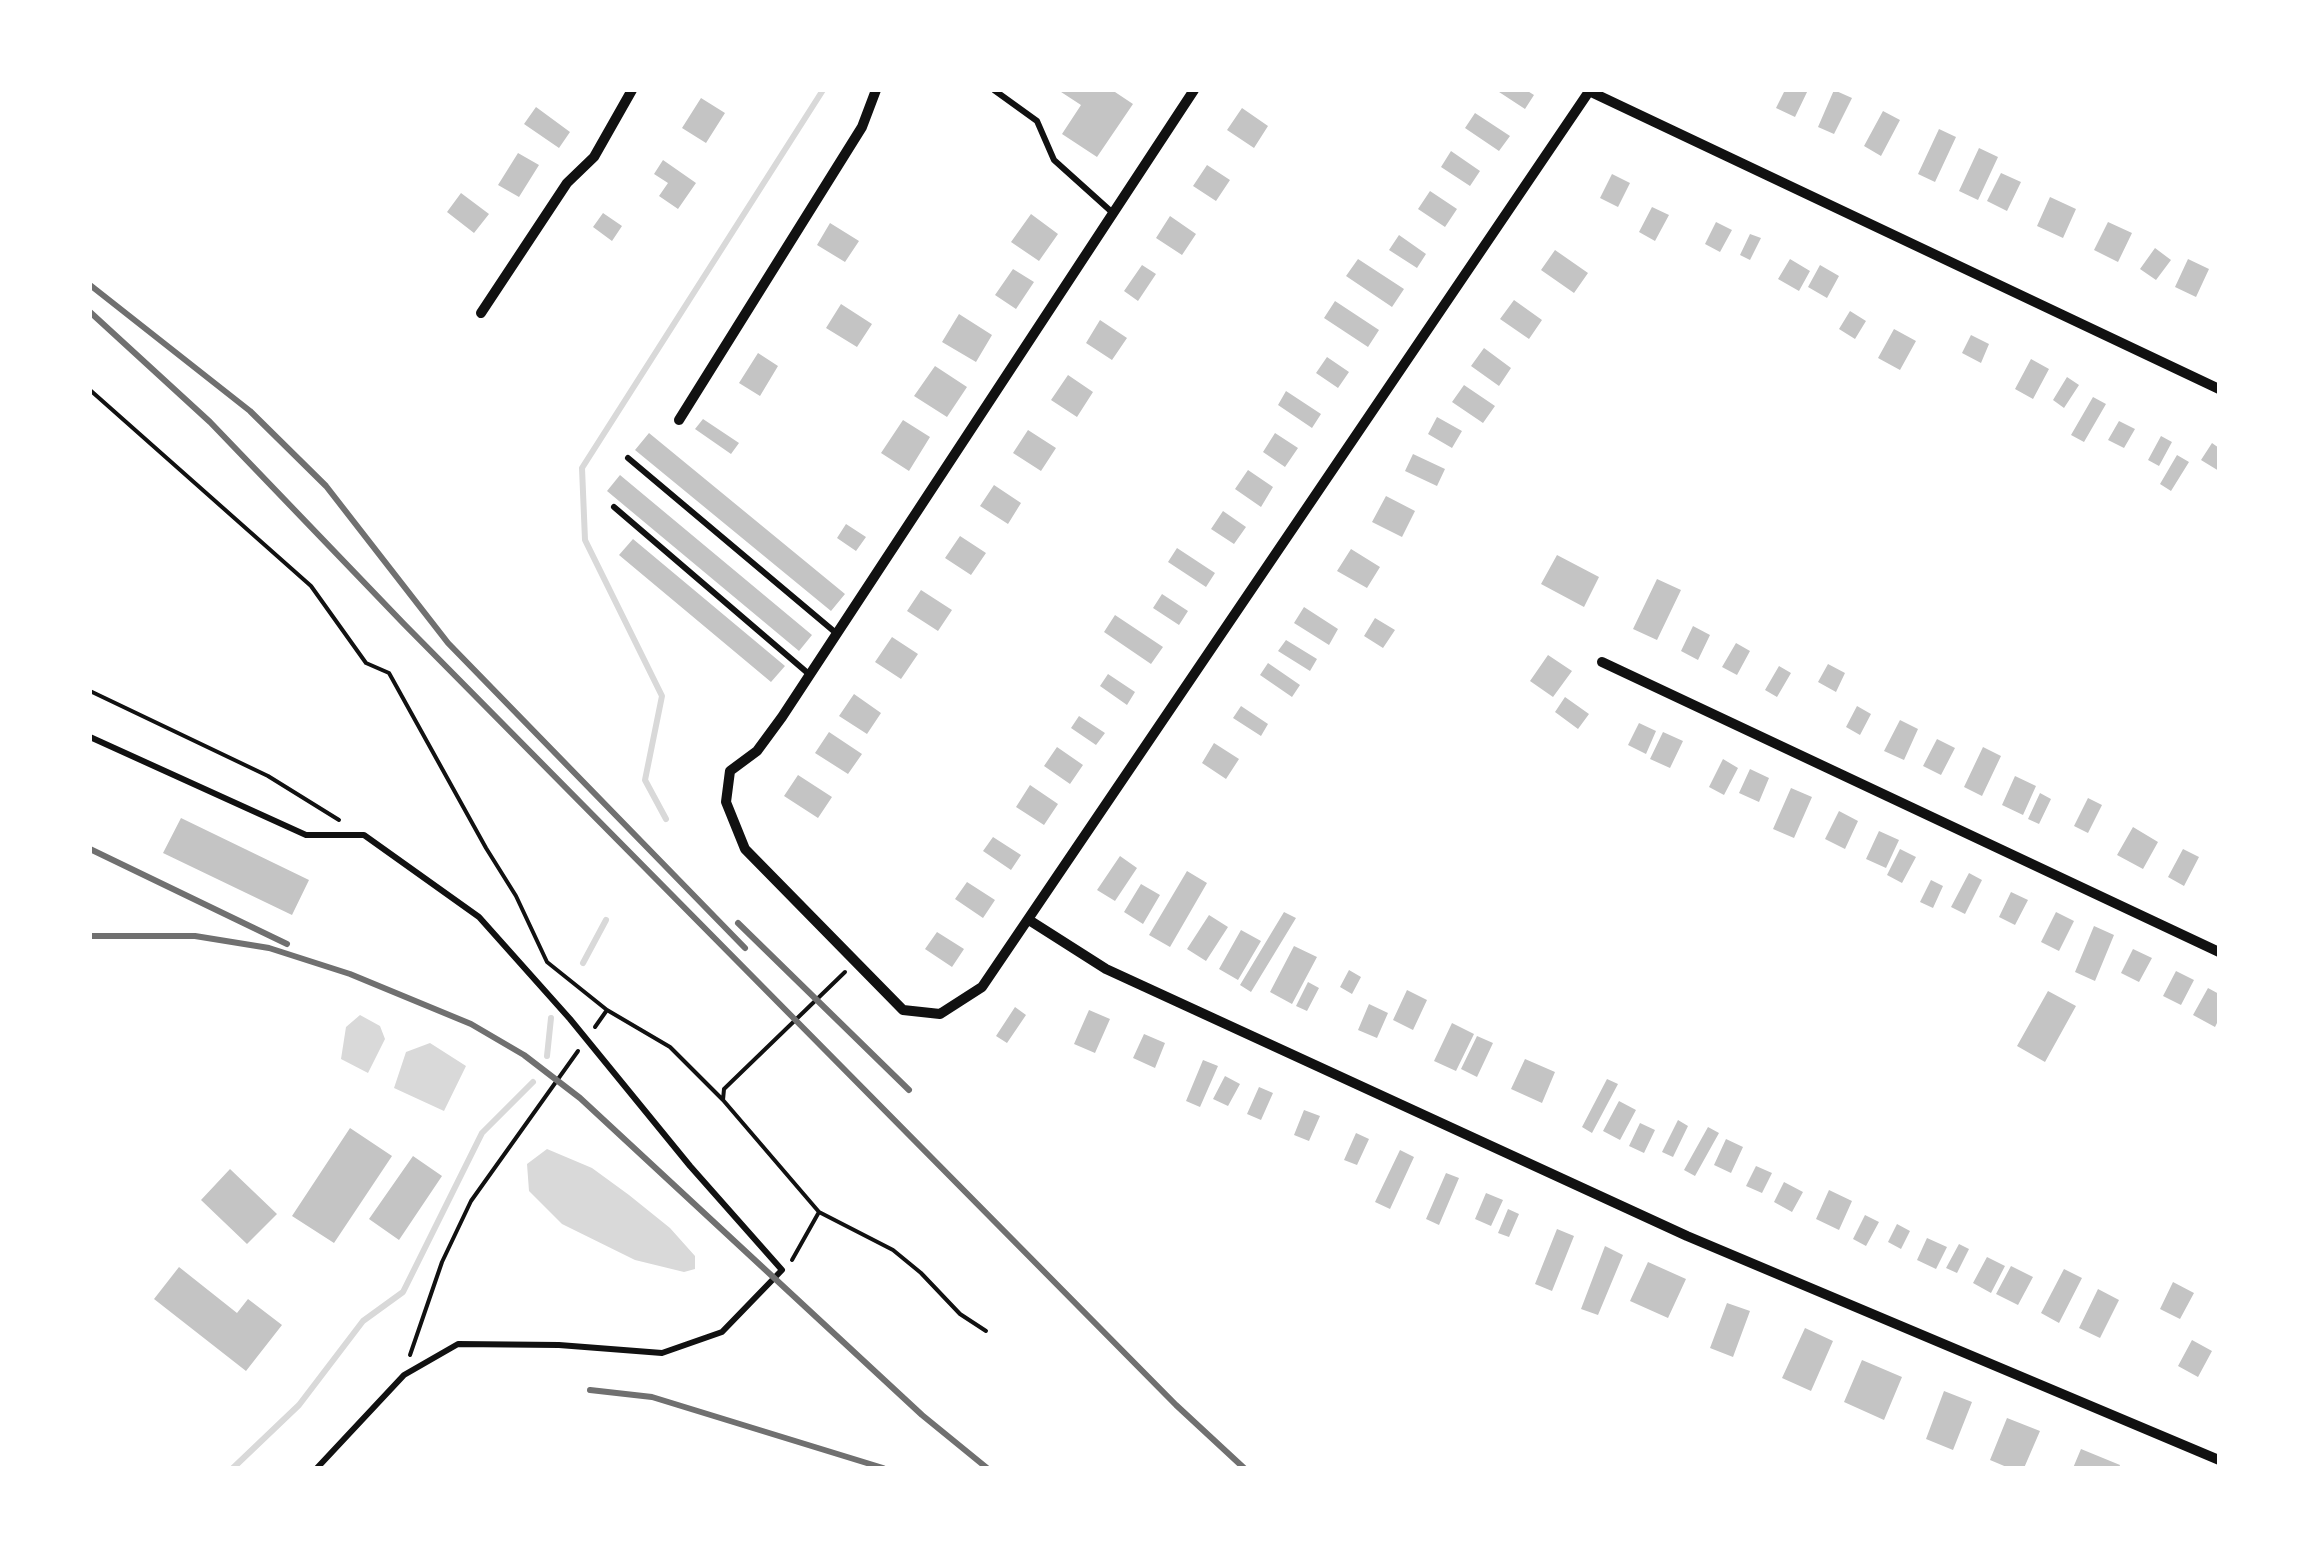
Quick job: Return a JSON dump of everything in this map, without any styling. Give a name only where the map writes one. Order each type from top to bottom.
[{"type":"street","points":[[480,313],[568,184],[594,157],[632,90]]},
{"type":"street","points":[[679,420],[862,127],[876,90]]},
{"type":"street","points":[[1194,90],[810,675],[758,751],[730,772],[726,802],[745,849],[903,1010],[940,1014],[982,987],[1590,90],[2219,388]]},
{"type":"street","points":[[1602,662],[2219,952]]},
{"type":"street","points":[[1029,920],[1106,969],[1687,1236],[2219,1460]]},
{"type":"lane","points":[[994,90],[1037,121],[1054,160],[1114,215]]},
{"type":"lane","points":[[628,458],[837,633]]},
{"type":"lane","points":[[614,507],[810,675]]},
{"type":"lane","points":[[90,737],[306,836],[364,835],[478,917],[782,1270],[722,1332],[662,1353],[458,1344],[404,1375],[318,1468]]},
{"type":"path","points":[[90,390],[311,586],[366,663],[389,674],[516,896],[546,962],[607,1010],[670,1047],[723,1100],[818,1212],[893,1250],[960,1314],[986,1332]]},
{"type":"path","points":[[90,691],[268,776],[364,835]]},
{"type":"path","points":[[723,1100],[724,1089],[856,962]]},
{"type":"path","points":[[404,1375],[442,1262],[470,1201],[607,1010]]},
{"type":"path","points":[[782,1270],[798,1254],[818,1212]]},
{"type":"shaded area","points":[[360,1015],[380,1026],[385,1039],[368,1073],[341,1059],[346,1027]]},
{"type":"shaded area","points":[[430,1043],[466,1066],[444,1111],[394,1088],[406,1052]]},
{"type":"shaded area","points":[[547,1149],[592,1168],[670,1228],[695,1256],[695,1269],[684,1272],[635,1260],[562,1224],[529,1191],[527,1164]]},
{"type":"building","points":[[1058,90],[1112,90],[1133,104],[1097,157],[1062,134],[1081,105]]},
{"type":"building","points":[[1496,90],[1526,90],[1534,95],[1525,109]]},
{"type":"building","points":[[1785,90],[1808,90],[1795,117],[1776,108]]},
{"type":"building","points":[[1834,90],[1852,98],[1834,134],[1818,127]]},
{"type":"building","points":[[701,98],[725,113],[706,143],[682,128]]},
{"type":"building","points":[[536,107],[570,132],[559,148],[524,124]]},
{"type":"building","points":[[1242,108],[1268,126],[1254,148],[1227,130]]},
{"type":"building","points":[[1883,111],[1900,120],[1881,156],[1864,146]]},
{"type":"building","points":[[1475,113],[1510,136],[1499,151],[1465,128]]},
{"type":"building","points":[[1939,129],[1956,137],[1935,182],[1918,174]]},
{"type":"building","points":[[1979,148],[1998,157],[1978,200],[1959,191]]},
{"type":"building","points":[[1451,151],[1480,171],[1470,186],[1441,167]]},
{"type":"building","points":[[518,153],[539,165],[519,197],[498,185]]},
{"type":"building","points":[[663,160],[696,183],[678,209],[659,196],[668,183],[654,174]]},
{"type":"building","points":[[1207,165],[1230,180],[1216,201],[1193,186]]},
{"type":"building","points":[[2001,173],[2021,182],[2007,211],[1987,201]]},
{"type":"building","points":[[1612,174],[1630,183],[1618,207],[1600,198]]},
{"type":"building","points":[[1430,191],[1457,209],[1445,227],[1418,209]]},
{"type":"building","points":[[461,193],[489,214],[474,233],[447,212]]},
{"type":"building","points":[[2050,197],[2076,209],[2063,238],[2037,226]]},
{"type":"building","points":[[1652,207],[1669,215],[1655,241],[1639,232]]},
{"type":"building","points":[[603,213],[622,226],[612,241],[593,227]]},
{"type":"building","points":[[1031,214],[1058,234],[1039,261],[1011,242]]},
{"type":"building","points":[[1170,216],[1196,234],[1182,255],[1156,238]]},
{"type":"building","points":[[1716,222],[1732,230],[1720,252],[1705,244]]},
{"type":"building","points":[[2108,222],[2132,233],[2118,262],[2094,250]]},
{"type":"building","points":[[830,223],[859,241],[845,262],[817,245]]},
{"type":"building","points":[[1750,234],[1761,238],[1750,260],[1740,255]]},
{"type":"building","points":[[1399,235],[1426,254],[1417,268],[1389,250]]},
{"type":"building","points":[[2155,248],[2171,260],[2156,280],[2140,269]]},
{"type":"building","points":[[1555,250],[1588,273],[1574,293],[1541,270]]},
{"type":"building","points":[[1358,259],[1404,289],[1392,307],[1346,276]]},
{"type":"building","points":[[1790,259],[1810,271],[1799,291],[1778,279]]},
{"type":"building","points":[[2188,259],[2209,269],[2196,297],[2175,287]]},
{"type":"building","points":[[1142,265],[1156,274],[1138,301],[1124,291]]},
{"type":"building","points":[[1820,265],[1839,276],[1827,298],[1808,287]]},
{"type":"building","points":[[1013,269],[1034,282],[1016,309],[995,295]]},
{"type":"building","points":[[1514,300],[1542,320],[1529,339],[1500,319]]},
{"type":"building","points":[[1335,301],[1379,330],[1368,347],[1324,318]]},
{"type":"building","points":[[841,304],[872,324],[857,347],[826,328]]},
{"type":"building","points":[[1850,311],[1866,321],[1855,339],[1839,329]]},
{"type":"building","points":[[959,314],[992,335],[976,362],[942,342]]},
{"type":"building","points":[[1100,320],[1127,338],[1112,360],[1086,343]]},
{"type":"building","points":[[1894,329],[1916,341],[1900,370],[1878,358]]},
{"type":"building","points":[[1971,335],[1989,344],[1981,363],[1962,353]]},
{"type":"building","points":[[1484,348],[1511,368],[1499,386],[1471,366]]},
{"type":"building","points":[[758,353],[778,366],[760,396],[739,383]]},
{"type":"building","points":[[1327,357],[1349,372],[1338,388],[1316,373]]},
{"type":"building","points":[[2031,359],[2049,369],[2033,399],[2015,389]]},
{"type":"building","points":[[935,366],[967,387],[947,417],[914,396]]},
{"type":"building","points":[[1068,375],[1093,392],[1077,417],[1051,400]]},
{"type":"building","points":[[2067,377],[2079,385],[2064,408],[2053,400]]},
{"type":"building","points":[[1464,385],[1495,406],[1483,423],[1452,402]]},
{"type":"building","points":[[1286,391],[1321,414],[1312,428],[1278,405]]},
{"type":"building","points":[[2093,397],[2106,404],[2084,442],[2071,435]]},
{"type":"building","points":[[1437,417],[1462,431],[1452,448],[1428,434]]},
{"type":"building","points":[[703,419],[739,443],[731,454],[695,429]]},
{"type":"building","points":[[903,420],[930,437],[909,471],[881,453]]},
{"type":"building","points":[[2119,421],[2135,429],[2124,448],[2108,440]]},
{"type":"building","points":[[1028,430],[1056,448],[1041,471],[1013,453]]},
{"type":"building","points":[[649,433],[845,594],[831,611],[635,450]]},
{"type":"building","points":[[1275,433],[1298,448],[1285,467],[1263,452]]},
{"type":"building","points":[[2161,436],[2172,442],[2159,466],[2148,460]]},
{"type":"building","points":[[2212,443],[2219,448],[2219,471],[2201,460]]},
{"type":"building","points":[[1413,454],[1445,469],[1437,486],[1405,471]]},
{"type":"building","points":[[2177,455],[2189,462],[2171,491],[2160,484]]},
{"type":"building","points":[[1248,470],[1273,487],[1261,507],[1235,489]]},
{"type":"building","points":[[620,475],[812,635],[799,651],[607,491]]},
{"type":"building","points":[[994,485],[1021,503],[1008,524],[980,506]]},
{"type":"building","points":[[1386,496],[1415,511],[1402,537],[1372,522]]},
{"type":"building","points":[[1223,511],[1246,527],[1234,544],[1211,529]]},
{"type":"building","points":[[846,524],[866,537],[856,551],[837,538]]},
{"type":"building","points":[[960,536],[986,553],[971,575],[945,558]]},
{"type":"building","points":[[633,539],[785,666],[771,682],[619,555]]},
{"type":"building","points":[[1177,548],[1215,573],[1206,587],[1168,562]]},
{"type":"building","points":[[1351,549],[1380,567],[1367,588],[1337,571]]},
{"type":"building","points":[[1557,555],[1599,577],[1584,607],[1541,584]]},
{"type":"building","points":[[1657,579],[1681,590],[1657,640],[1633,629]]},
{"type":"building","points":[[921,590],[952,610],[938,631],[907,611]]},
{"type":"building","points":[[1162,594],[1188,611],[1179,625],[1153,608]]},
{"type":"building","points":[[1304,607],[1338,629],[1329,645],[1294,623]]},
{"type":"building","points":[[1115,615],[1163,647],[1151,664],[1104,632]]},
{"type":"building","points":[[1375,618],[1395,630],[1383,648],[1364,636]]},
{"type":"building","points":[[1693,626],[1710,635],[1698,660],[1681,651]]},
{"type":"building","points":[[892,637],[918,654],[901,679],[875,662]]},
{"type":"building","points":[[1286,640],[1317,659],[1310,671],[1278,651]]},
{"type":"building","points":[[1736,643],[1750,651],[1737,675],[1722,667]]},
{"type":"building","points":[[1548,655],[1572,671],[1553,697],[1530,681]]},
{"type":"building","points":[[1268,663],[1300,685],[1292,697],[1260,675]]},
{"type":"building","points":[[1828,664],[1845,673],[1836,692],[1818,682]]},
{"type":"building","points":[[1779,666],[1791,673],[1777,697],[1765,690]]},
{"type":"building","points":[[1108,674],[1135,692],[1127,705],[1100,686]]},
{"type":"building","points":[[854,694],[881,713],[867,734],[839,716]]},
{"type":"building","points":[[1565,697],[1589,714],[1578,729],[1555,712]]},
{"type":"building","points":[[1241,706],[1268,724],[1261,736],[1233,718]]},
{"type":"building","points":[[1857,706],[1871,714],[1860,735],[1846,727]]},
{"type":"building","points":[[1079,716],[1105,733],[1096,745],[1071,728]]},
{"type":"building","points":[[1900,720],[1918,729],[1904,760],[1884,751]]},
{"type":"building","points":[[1639,723],[1656,731],[1646,754],[1628,745]]},
{"type":"building","points":[[829,732],[862,754],[848,774],[815,753]]},
{"type":"building","points":[[1663,732],[1683,741],[1670,768],[1650,759]]},
{"type":"building","points":[[1937,739],[1955,748],[1941,775],[1923,766]]},
{"type":"building","points":[[1214,743],[1239,759],[1226,779],[1202,763]]},
{"type":"building","points":[[1057,747],[1083,765],[1070,784],[1044,766]]},
{"type":"building","points":[[1983,747],[2001,756],[1982,796],[1964,787]]},
{"type":"building","points":[[1723,759],[1738,768],[1724,795],[1709,787]]},
{"type":"building","points":[[1750,769],[1769,778],[1759,802],[1739,793]]},
{"type":"building","points":[[798,775],[832,797],[818,818],[784,796]]},
{"type":"building","points":[[2015,776],[2036,786],[2023,815],[2002,805]]},
{"type":"building","points":[[1030,785],[1058,804],[1044,825],[1016,807]]},
{"type":"building","points":[[1791,788],[1812,797],[1794,838],[1773,829]]},
{"type":"building","points":[[2040,793],[2051,799],[2039,824],[2028,819]]},
{"type":"building","points":[[2088,798],[2102,805],[2088,833],[2074,826]]},
{"type":"building","points":[[1839,811],[1858,821],[1845,849],[1825,839]]},
{"type":"building","points":[[181,818],[309,880],[292,915],[163,853]]},
{"type":"building","points":[[2133,827],[2158,842],[2143,869],[2117,855]]},
{"type":"building","points":[[1879,831],[1899,840],[1886,868],[1866,859]]},
{"type":"building","points":[[993,837],[1021,855],[1011,870],[983,851]]},
{"type":"building","points":[[1900,849],[1916,857],[1902,883],[1887,875]]},
{"type":"building","points":[[2183,849],[2199,857],[2184,886],[2168,877]]},
{"type":"building","points":[[1120,856],[1137,868],[1115,901],[1097,890]]},
{"type":"building","points":[[1187,871],[1207,883],[1170,947],[1149,935]]},
{"type":"building","points":[[1969,873],[1982,880],[1965,914],[1951,907]]},
{"type":"building","points":[[1931,880],[1943,886],[1933,908],[1920,902]]},
{"type":"building","points":[[967,882],[995,900],[983,918],[955,899]]},
{"type":"building","points":[[1141,884],[1160,895],[1143,924],[1124,912]]},
{"type":"building","points":[[2011,892],[2028,900],[2015,925],[1999,917]]},
{"type":"building","points":[[1284,912],[1296,918],[1251,992],[1240,985]]},
{"type":"building","points":[[2056,912],[2074,921],[2059,951],[2041,942]]},
{"type":"building","points":[[1209,915],[1228,927],[1206,961],[1187,949]]},
{"type":"building","points":[[2094,926],[2114,935],[2095,981],[2075,972]]},
{"type":"building","points":[[1241,930],[1261,941],[1238,980],[1219,969]]},
{"type":"building","points":[[937,932],[964,949],[952,967],[925,949]]},
{"type":"building","points":[[1294,946],[1317,957],[1292,1004],[1270,992]]},
{"type":"building","points":[[2133,949],[2152,958],[2139,982],[2121,973]]},
{"type":"building","points":[[1349,970],[1361,977],[1352,994],[1340,987]]},
{"type":"building","points":[[2176,971],[2194,980],[2181,1005],[2163,996]]},
{"type":"building","points":[[1308,982],[1319,988],[1307,1011],[1296,1006]]},
{"type":"building","points":[[2208,988],[2219,994],[2219,1019],[2215,1027],[2193,1015]]},
{"type":"building","points":[[1407,990],[1427,1000],[1413,1030],[1393,1020]]},
{"type":"building","points":[[2048,991],[2076,1006],[2045,1062],[2017,1046]]},
{"type":"building","points":[[1369,1004],[1388,1013],[1377,1038],[1358,1030]]},
{"type":"building","points":[[1015,1007],[1026,1015],[1007,1043],[996,1036]]},
{"type":"building","points":[[1089,1010],[1110,1019],[1095,1053],[1074,1044]]},
{"type":"building","points":[[1452,1023],[1474,1034],[1456,1071],[1434,1061]]},
{"type":"building","points":[[1144,1034],[1165,1043],[1155,1068],[1133,1058]]},
{"type":"building","points":[[1477,1036],[1493,1043],[1477,1077],[1461,1069]]},
{"type":"building","points":[[1525,1059],[1555,1072],[1542,1103],[1511,1089]]},
{"type":"building","points":[[1203,1060],[1218,1066],[1200,1107],[1186,1101]]},
{"type":"building","points":[[1225,1076],[1240,1084],[1228,1106],[1213,1099]]},
{"type":"building","points":[[1607,1079],[1618,1084],[1592,1133],[1582,1127]]},
{"type":"building","points":[[1259,1087],[1273,1093],[1261,1120],[1247,1114]]},
{"type":"building","points":[[1619,1101],[1636,1110],[1620,1140],[1603,1131]]},
{"type":"building","points":[[1304,1110],[1320,1116],[1309,1141],[1294,1135]]},
{"type":"building","points":[[1678,1120],[1688,1126],[1673,1157],[1662,1152]]},
{"type":"building","points":[[1640,1123],[1655,1130],[1644,1153],[1629,1146]]},
{"type":"building","points":[[1708,1127],[1719,1133],[1695,1176],[1684,1170]]},
{"type":"building","points":[[350,1128],[392,1156],[334,1243],[292,1216]]},
{"type":"building","points":[[1356,1133],[1369,1139],[1357,1165],[1344,1160]]},
{"type":"building","points":[[1726,1139],[1743,1147],[1731,1173],[1714,1165]]},
{"type":"building","points":[[1400,1150],[1414,1157],[1390,1209],[1375,1202]]},
{"type":"building","points":[[413,1156],[442,1176],[399,1240],[369,1219]]},
{"type":"building","points":[[1756,1166],[1772,1173],[1762,1193],[1746,1186]]},
{"type":"building","points":[[230,1169],[277,1214],[247,1244],[201,1200]]},
{"type":"building","points":[[1446,1173],[1459,1178],[1439,1225],[1426,1219]]},
{"type":"building","points":[[1784,1182],[1803,1192],[1792,1212],[1774,1202]]},
{"type":"building","points":[[1829,1190],[1852,1201],[1839,1230],[1816,1219]]},
{"type":"building","points":[[1486,1193],[1503,1200],[1491,1226],[1475,1219]]},
{"type":"building","points":[[1508,1209],[1519,1214],[1509,1237],[1498,1233]]},
{"type":"building","points":[[1865,1215],[1879,1222],[1866,1246],[1853,1239]]},
{"type":"building","points":[[1897,1224],[1910,1231],[1901,1249],[1888,1242]]},
{"type":"building","points":[[1557,1229],[1574,1236],[1552,1291],[1535,1284]]},
{"type":"building","points":[[1927,1238],[1947,1247],[1936,1269],[1917,1260]]},
{"type":"building","points":[[1959,1244],[1969,1249],[1957,1273],[1946,1268]]},
{"type":"building","points":[[1605,1246],[1623,1255],[1598,1315],[1581,1309]]},
{"type":"building","points":[[1987,1257],[2005,1266],[1991,1293],[1973,1283]]},
{"type":"building","points":[[1648,1262],[1686,1279],[1668,1318],[1630,1301]]},
{"type":"building","points":[[2011,1266],[2033,1277],[2018,1305],[1996,1294]]},
{"type":"building","points":[[179,1267],[237,1313],[248,1299],[282,1325],[246,1371],[154,1299]]},
{"type":"building","points":[[2064,1269],[2082,1278],[2059,1323],[2041,1313]]},
{"type":"building","points":[[2173,1282],[2194,1293],[2180,1319],[2160,1309]]},
{"type":"building","points":[[2098,1289],[2119,1300],[2100,1338],[2079,1328]]},
{"type":"building","points":[[1727,1303],[1750,1311],[1733,1357],[1710,1348]]},
{"type":"building","points":[[1805,1328],[1833,1341],[1811,1391],[1782,1378]]},
{"type":"building","points":[[2192,1340],[2212,1351],[2198,1377],[2178,1366]]},
{"type":"building","points":[[1862,1360],[1902,1377],[1884,1420],[1844,1402]]},
{"type":"building","points":[[1944,1391],[1972,1402],[1953,1450],[1926,1439]]},
{"type":"building","points":[[2007,1418],[2040,1431],[2024,1468],[2009,1468],[1990,1460]]},
{"type":"building","points":[[2081,1449],[2120,1465],[2119,1468],[2073,1468]]},
{"type":"waterway","points":[[666,819],[645,780],[662,696],[585,540],[582,468],[823,90]]},
{"type":"waterway","points":[[583,963],[606,920]]},
{"type":"waterway","points":[[547,1056],[551,1018]]},
{"type":"waterway","points":[[233,1468],[299,1405],[363,1321],[403,1292],[482,1133],[533,1082]]},
{"type":"railway","points":[[90,285],[250,411],[326,486],[448,643],[745,948]]},
{"type":"railway","points":[[90,312],[210,422],[404,624],[1176,1405],[1244,1468]]},
{"type":"railway","points":[[90,849],[287,944]]},
{"type":"railway","points":[[738,923],[909,1090]]},
{"type":"railway","points":[[90,936],[195,936],[269,948],[350,974],[471,1024],[524,1055],[580,1098],[922,1415],[987,1468]]},
{"type":"railway","points":[[590,1390],[652,1397],[883,1468]]}]
